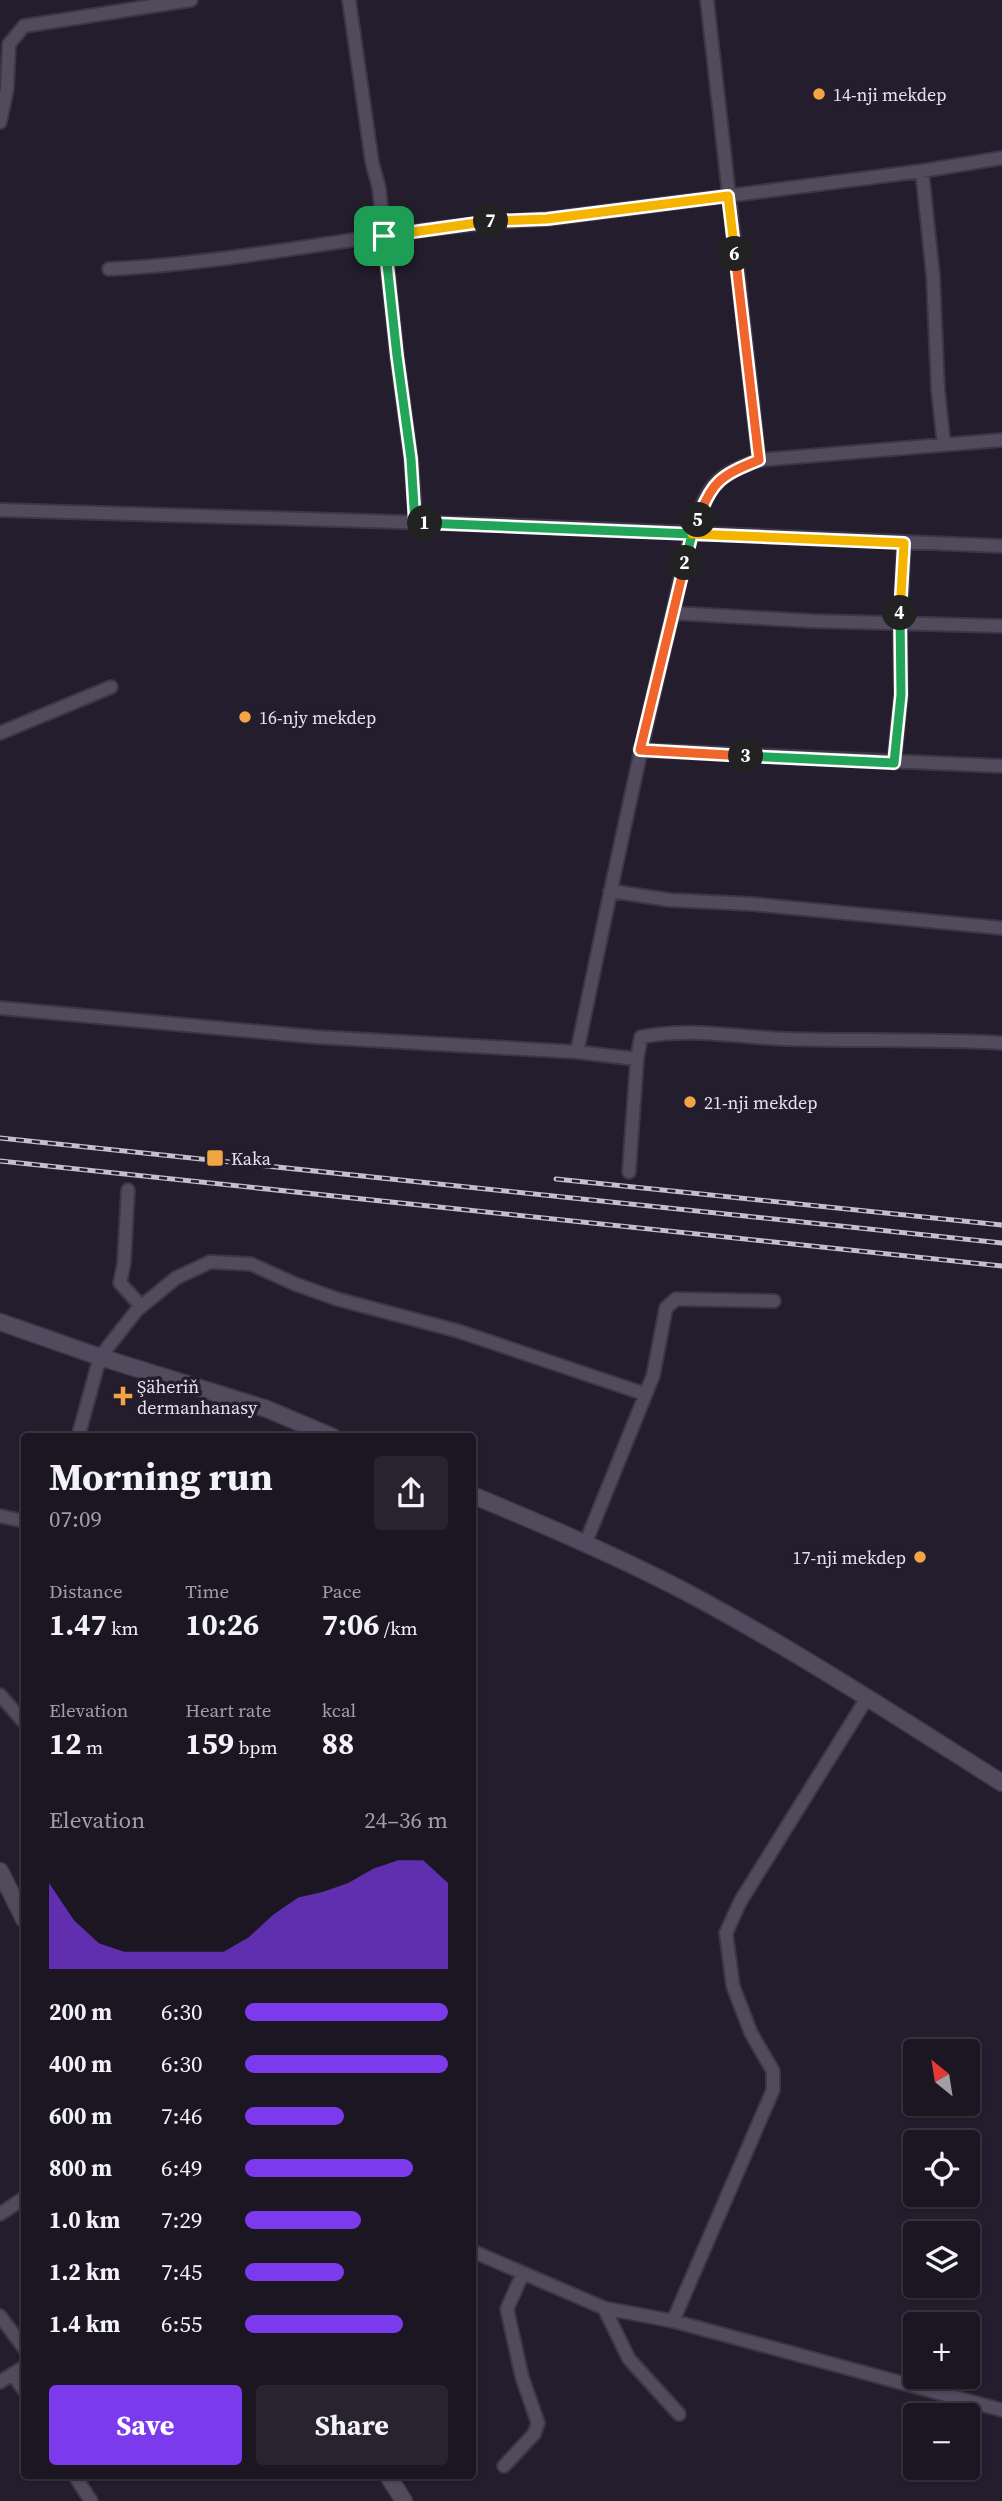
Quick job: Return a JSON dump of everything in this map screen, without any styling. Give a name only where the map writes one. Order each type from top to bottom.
[{"type":"street","points":[[0,122],[7,89],[9,44],[23,26],[191,0]]},
{"type":"street","points":[[349,0],[384,236],[411,459],[415,523]]},
{"type":"street","points":[[707,0],[759,460]]},
{"type":"street","points":[[109,269],[204,260],[490,221],[547,219],[922,171],[1002,158]]},
{"type":"street","points":[[922,171],[933,275],[938,390],[944,445]]},
{"type":"street","points":[[577,1052],[640,750],[692,534],[712,486],[734,470],[759,460],[1002,440]]},
{"type":"street","points":[[0,510],[415,523],[1002,547]]},
{"type":"street","points":[[894,763],[901,695],[900,623],[904,543]]},
{"type":"street","points":[[673,613],[812,621],[1002,626]]},
{"type":"street","points":[[0,733],[111,687]]},
{"type":"street","points":[[640,750],[1002,766]]},
{"type":"street","points":[[610,891],[670,900],[752,904],[1002,928]]},
{"type":"street","points":[[0,1008],[317,1037],[577,1052],[637,1059]]},
{"type":"street","points":[[629,1172],[641,1037],[665,1032],[697,1032],[783,1039],[1002,1043]]},
{"type":"street","points":[[128,1190],[124,1263],[120,1283],[142,1306]]},
{"type":"street","points":[[79,1433],[100,1357],[142,1306],[176,1278],[210,1262],[251,1264],[337,1299],[458,1331],[645,1394]]},
{"type":"street","points":[[586,1542],[653,1376],[666,1308],[676,1299],[774,1301]]},
{"type":"street","points":[[0,1322],[100,1357],[267,1409],[324,1433]]},
{"type":"street","points":[[476,1497],[586,1542],[686,1592],[867,1698],[1002,1783]]},
{"type":"street","points":[[0,1516],[21,1520]]},
{"type":"street","points":[[0,1695],[21,1718]]},
{"type":"street","points":[[673,2321],[773,2090],[772,2071],[751,2033],[733,1986],[726,1933],[740,1902],[867,1698]]},
{"type":"street","points":[[0,1871],[21,1913]]},
{"type":"street","points":[[0,2214],[21,2200]]},
{"type":"street","points":[[476,2253],[604,2308],[673,2321],[1002,2410]]},
{"type":"street","points":[[504,2466],[534,2434],[538,2423],[522,2377],[507,2309],[523,2273]]},
{"type":"street","points":[[604,2308],[629,2358],[679,2414]]},
{"type":"street","points":[[0,2316],[21,2344]]},
{"type":"street","points":[[0,2382],[21,2369]]},
{"type":"street","points":[[12,2374],[21,2386]]},
{"type":"street","points":[[77,2479],[91,2501]]},
{"type":"street","points":[[390,2479],[404,2501]]},
{"type":"railway","points":[[0,1138],[1002,1243]]},
{"type":"railway","points":[[0,1161],[1002,1266]]},
{"type":"railway","points":[[556,1179],[1002,1225]]},
{"type":"place","name":"14-nji mekdep","points":[[819,94]]},
{"type":"place","name":"16-njy mekdep","points":[[245,717]]},
{"type":"place","name":"21-nji mekdep","points":[[690,1102]]},
{"type":"place","name":"Kaka","points":[[215,1158]]},
{"type":"place","name":"Şäheriň dermanhanasy","points":[[123,1396]]},
{"type":"place","name":"17-nji mekdep","points":[[920,1557]]},
{"type":"route","points":[[384,236],[411,459],[415,523],[692,534],[640,750],[894,763],[901,695],[900,623],[904,543],[692,534],[712,486],[734,470],[759,460],[728,196],[547,219],[490,221],[384,236]]}]
